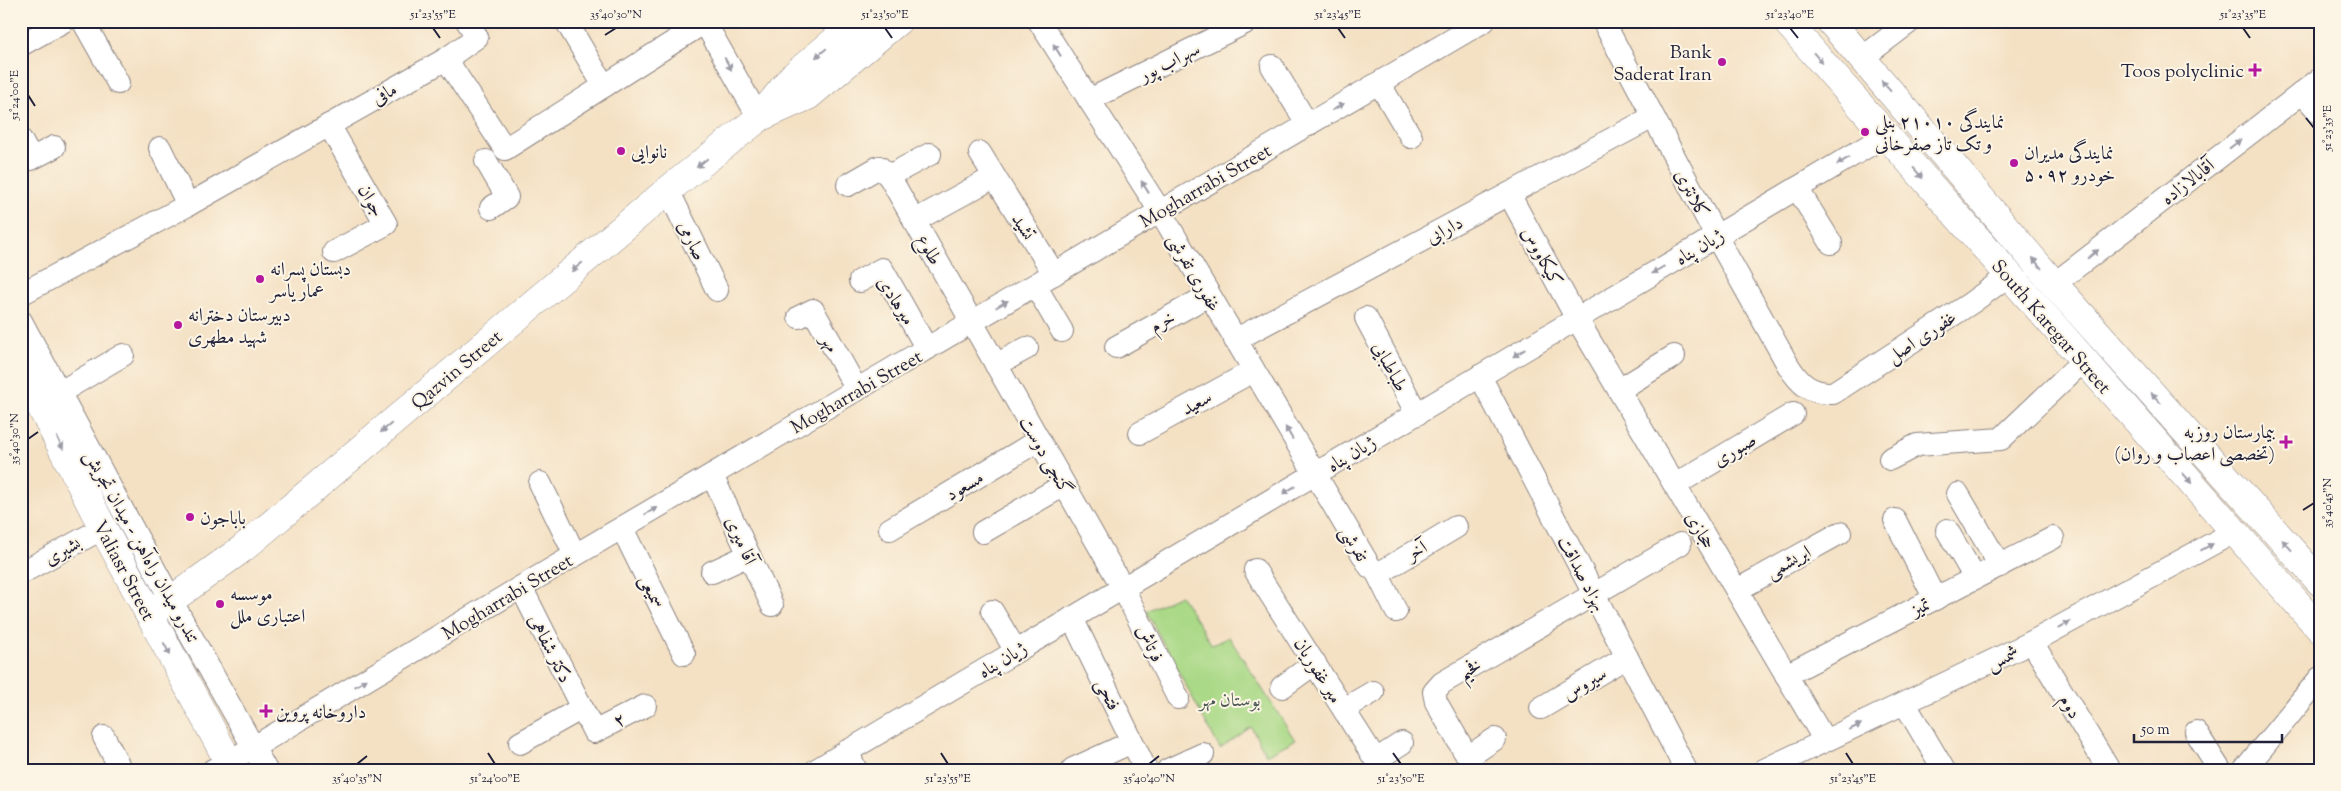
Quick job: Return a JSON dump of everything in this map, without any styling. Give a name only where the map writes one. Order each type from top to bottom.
[{"type":"main road","name":"Qazvin Street","points":[[148,613],[171,600],[242,549],[668,190],[759,118],[792,77],[858,21]]},
{"type":"main road","name":"Qazvin Street","points":[[759,118],[808,96],[898,21]]},
{"type":"main road","name":"South Karegar Street","points":[[1786,21],[1885,136],[2320,629]]},
{"type":"main road","name":"South Karegar Street","points":[[1830,21],[2054,284],[2320,582]]},
{"type":"main road","name":"Valiasr Street","points":[[21,368],[49,398],[103,528],[148,613],[224,766]]},
{"type":"street","points":[[21,45],[64,21]]},
{"type":"street","points":[[83,21],[118,83]]},
{"type":"street","name":"مافی","points":[[21,294],[188,205],[446,59],[477,37],[467,21]]},
{"type":"street","points":[[566,21],[604,86]]},
{"type":"street","name":"غفوری تفرشی","points":[[1039,21],[1160,211],[1314,475]]},
{"type":"street","name":"سهراب پور","points":[[1089,100],[1249,21]]},
{"type":"street","name":"Mogharrabi Street","points":[[224,766],[575,555],[1484,21]]},
{"type":"street","name":"کلانتری","points":[[1603,21],[1716,236],[1797,380],[1809,389],[1821,394],[1833,393]]},
{"type":"street","points":[[1862,58],[1911,21]]},
{"type":"street","points":[[492,208],[507,197],[480,165],[705,22],[759,118]]},
{"type":"street","points":[[446,59],[505,149]]},
{"type":"street","points":[[1272,66],[1308,125]]},
{"type":"street","name":"آقابالازاده","points":[[2054,284],[2320,79]]},
{"type":"street","points":[[1379,83],[1411,137]]},
{"type":"street","points":[[2302,93],[2320,113]]},
{"type":"street","name":"دارابی","points":[[1235,340],[1653,117]]},
{"type":"street","name":"جوان","points":[[329,125],[386,224],[334,252]]},
{"type":"street","name":"ژیان پناه","points":[[816,770],[852,760],[1016,651],[1885,136]]},
{"type":"street","points":[[21,140],[31,159],[54,147]]},
{"type":"street","points":[[160,148],[188,205]]},
{"type":"street","name":"تشید","points":[[980,153],[994,177],[1044,280],[1062,331]]},
{"type":"street","points":[[848,185],[879,166],[889,176],[930,154]]},
{"type":"street","name":"طلوع","points":[[889,176],[971,322]]},
{"type":"street","points":[[914,220],[994,177]]},
{"type":"street","points":[[1797,188],[1831,243]]},
{"type":"street","name":"صارمی","points":[[668,190],[717,290]]},
{"type":"street","name":"کیکاووس","points":[[1509,194],[1577,319]]},
{"type":"street","name":"میرهادی","points":[[860,281],[882,269],[926,349]]},
{"type":"street","name":"غفوری اصل","points":[[1833,393],[1971,303],[2008,276]]},
{"type":"street","name":"خرم","points":[[1116,347],[1209,295]]},
{"type":"street","name":"مهر","points":[[799,317],[813,310],[856,390]]},
{"type":"street","name":"طباطبایی","points":[[1366,318],[1416,414]]},
{"type":"street","name":"حجازی","points":[[1577,319],[1825,741]]},
{"type":"street","name":"تندرو میدان راه‌آهن - میدان تجریش","points":[[21,321],[49,398],[171,600],[266,770]]},
{"type":"street","name":"گنجی دوست","points":[[971,322],[1123,588]]},
{"type":"street","points":[[996,366],[1027,348]]},
{"type":"street","points":[[49,398],[123,355]]},
{"type":"street","points":[[1619,390],[1674,356]]},
{"type":"street","points":[[1890,460],[1916,445],[2001,439],[2083,361]]},
{"type":"street","name":"سعید","points":[[1140,432],[1253,371]]},
{"type":"street","name":"بهزاد صداقت","points":[[1480,376],[1686,770]]},
{"type":"street","name":"صبوری","points":[[1675,485],[1793,414]]},
{"type":"street","name":"مسعود","points":[[890,529],[1039,440]]},
{"type":"street","name":"آقا میری","points":[[712,475],[772,605]]},
{"type":"street","name":"تفرشی","points":[[1314,475],[1370,567],[1376,571],[1396,611]]},
{"type":"street","points":[[540,483],[575,555]]},
{"type":"street","points":[[982,532],[1064,484]]},
{"type":"street","points":[[1958,494],[2000,566]]},
{"type":"street","points":[[1895,520],[1935,599]]},
{"type":"street","name":"آخر","points":[[1376,571],[1383,571],[1456,526]]},
{"type":"street","name":"بشیری","points":[[21,573],[103,528]]},
{"type":"street","name":"سمیعی","points":[[622,528],[684,654]]},
{"type":"street","points":[[1946,530],[1975,578]]},
{"type":"street","name":"شمس","points":[[1764,770],[2032,642],[2234,532]]},
{"type":"street","name":"ابریشمی","points":[[1737,590],[1840,533]]},
{"type":"street","name":"تمیز","points":[[1786,675],[2053,538]]},
{"type":"street","points":[[1594,594],[1680,544]]},
{"type":"street","points":[[712,572],[749,555]]},
{"type":"street","name":"میر غفوریان","points":[[1255,570],[1316,663],[1379,765]]},
{"type":"street","name":"دکتر شفاهی","points":[[521,587],[594,732]]},
{"type":"street","name":"فرتاش","points":[[1123,588],[1178,698]]},
{"type":"street","name":"فخیم","points":[[1495,739],[1471,755],[1464,751],[1436,702],[1434,692],[1442,684],[1594,594]]},
{"type":"street","points":[[992,611],[1016,651]]},
{"type":"street","name":"فتحی","points":[[1072,618],[1146,770]]},
{"type":"street","name":"دوم","points":[[2032,642],[2109,770]]},
{"type":"street","name":"سیروس","points":[[1542,708],[1627,657]]},
{"type":"street","points":[[1282,687],[1316,663]]},
{"type":"street","points":[[2244,770],[2320,678]]},
{"type":"street","points":[[1344,709],[1373,692]]},
{"type":"street","points":[[1905,704],[1944,770]]},
{"type":"street","name":"۲","points":[[594,732],[645,706]]},
{"type":"street","points":[[520,742],[582,708]]},
{"type":"street","points":[[2196,732],[2220,770]]},
{"type":"street","points":[[104,737],[121,770]]},
{"type":"street","points":[[1073,769],[1132,742]]},
{"type":"street","points":[[1379,765],[1402,743]]},
{"type":"street","points":[[1168,770],[1203,754]]},
{"type":"green space","name":"بوستان مهر","points":[[1180,595],[1212,645],[1229,637],[1295,740],[1266,755],[1251,727],[1220,749],[1146,611]]},
{"type":"place","name":"Bank Saderat Iran","points":[[1722,62]]},
{"type":"place","name":"Toos polyclinic","points":[[2255,70]]},
{"type":"place","name":"نمایندگی ۲۱۰۱۰ بنلی و تک تاز صفرخانی","points":[[1865,132]]},
{"type":"place","name":"نانوایی","points":[[621,151]]},
{"type":"place","name":"نمایندگی مدیران خودرو ۵۰۹۲","points":[[2014,163]]},
{"type":"place","name":"دبستان پسرانه عمار یاسر","points":[[260,279]]},
{"type":"place","name":"دبیرستان دخترانه شهید مطهری","points":[[178,325]]},
{"type":"place","name":"بیمارستان روزبه (تخصصی اعصاب و روان)","points":[[2286,442]]},
{"type":"place","name":"باباجون","points":[[190,517]]},
{"type":"place","name":"موسسه اعتباری ملل","points":[[220,604]]},
{"type":"place","name":"داروخانه پروین","points":[[266,711]]}]
